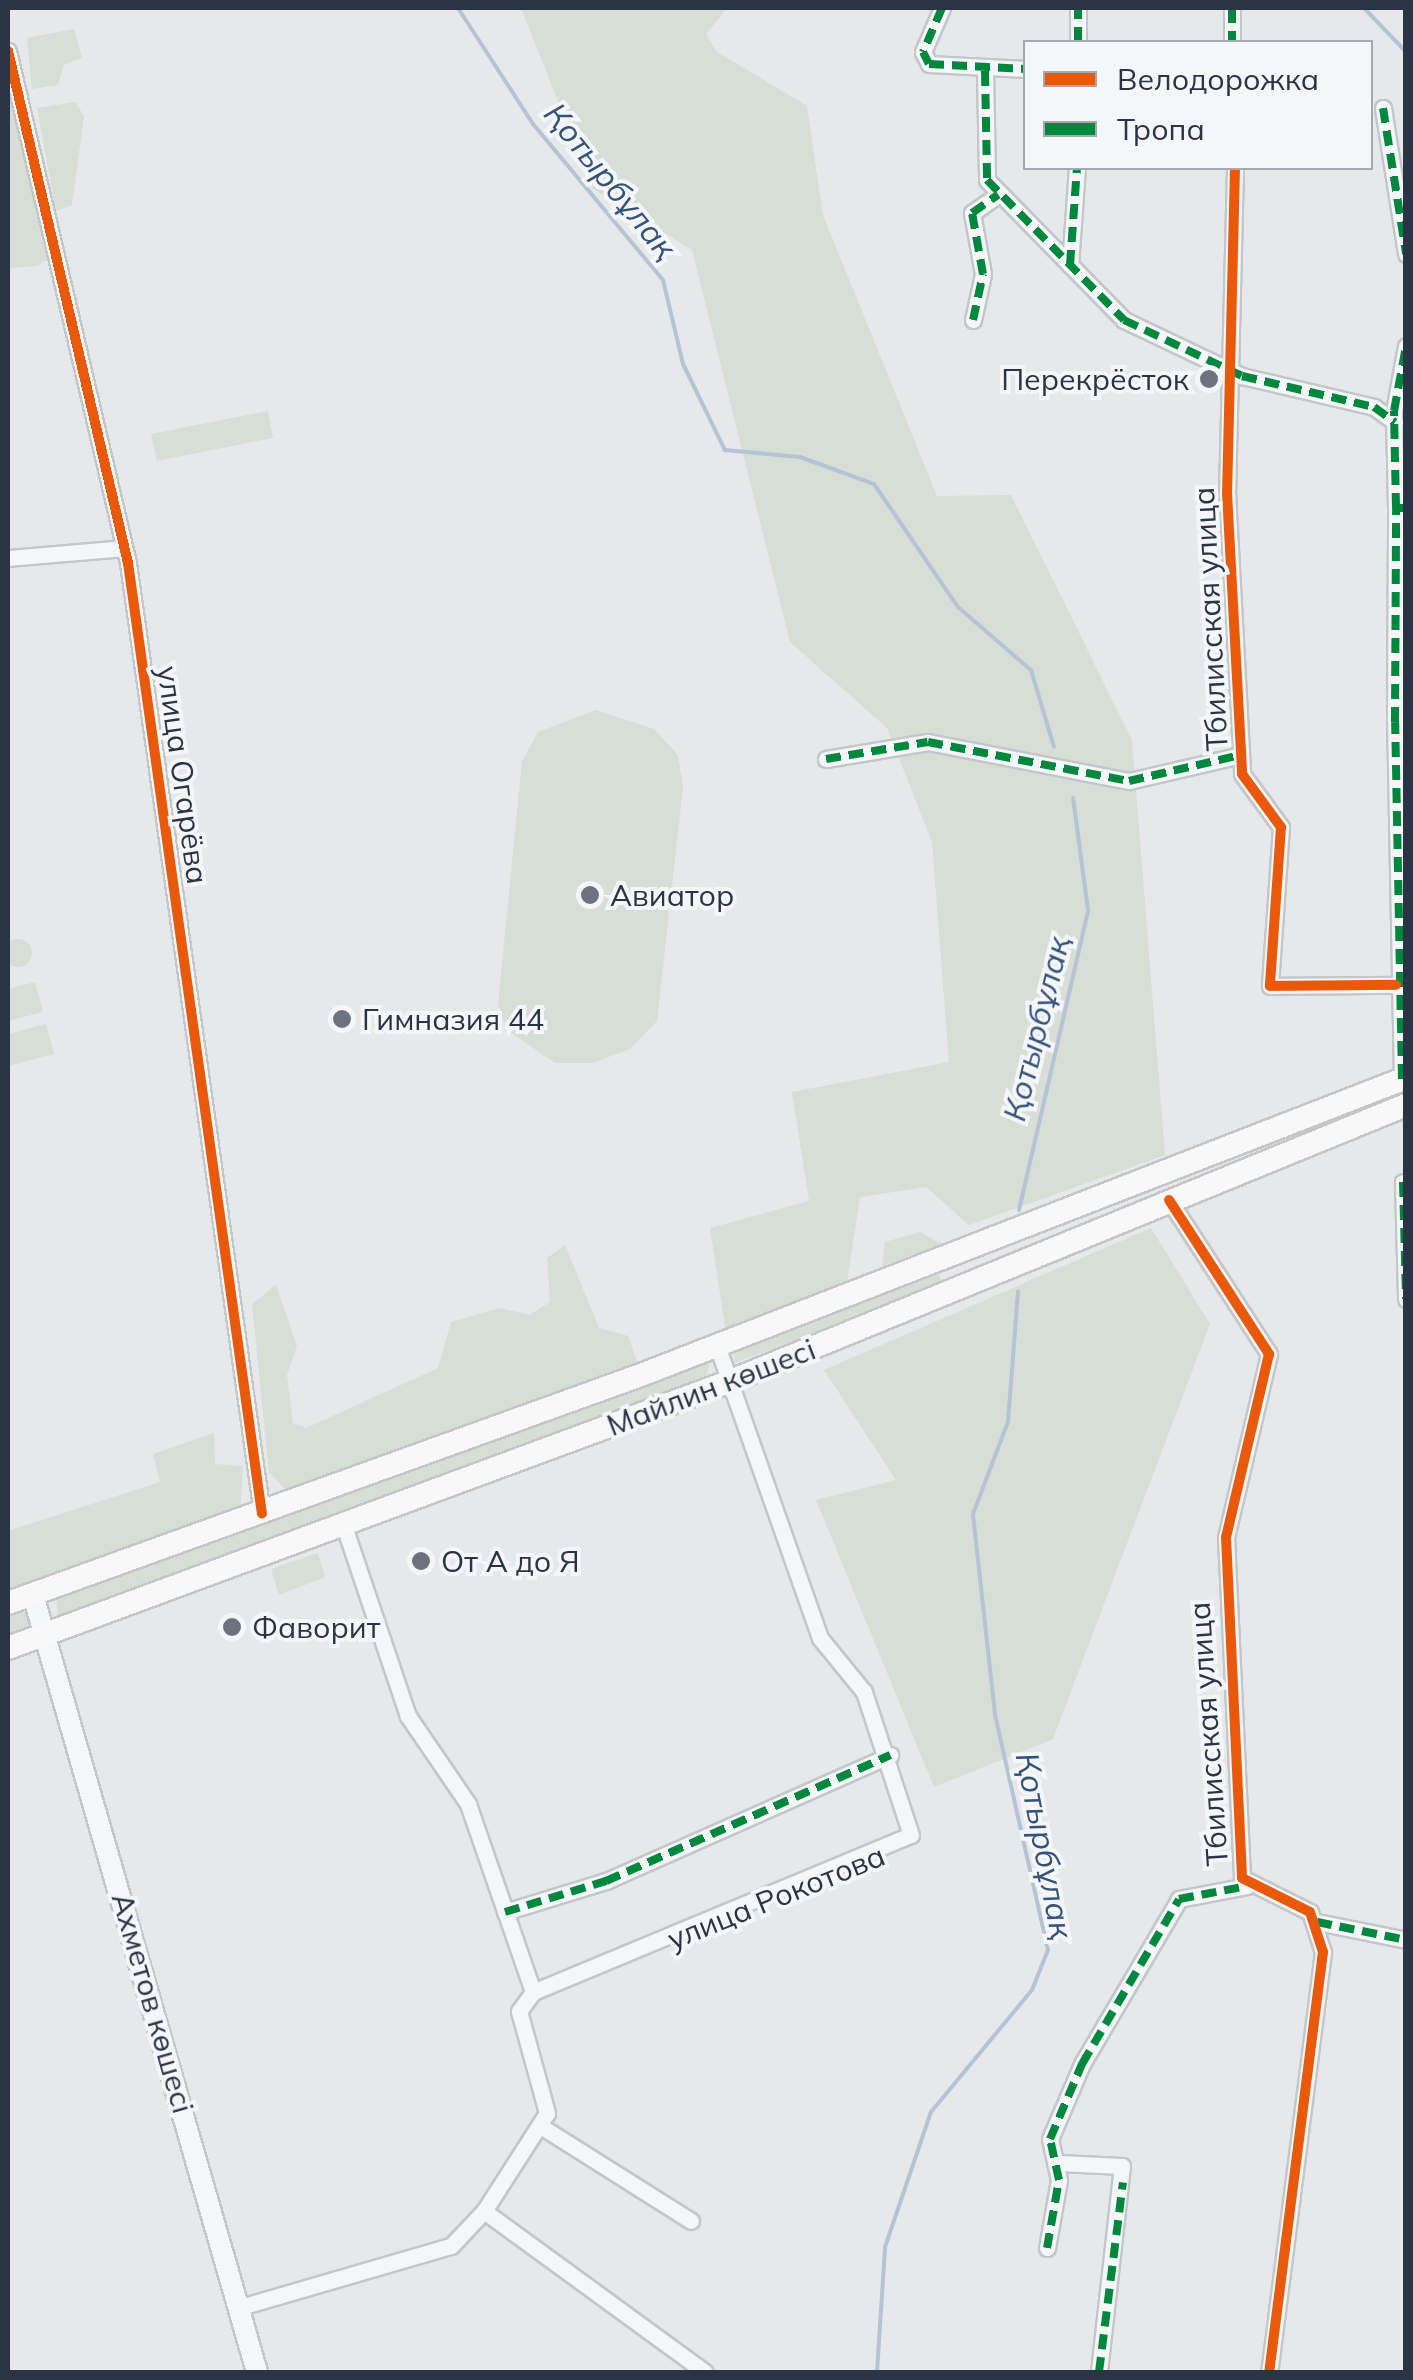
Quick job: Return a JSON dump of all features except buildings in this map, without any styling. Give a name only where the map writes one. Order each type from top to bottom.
[{"type":"main road","name":"Майлин көшесі","points":[[8,1603],[717,1346],[1404,1078]]},
{"type":"main road","name":"Майлин көшесі","points":[[8,1648],[731,1381],[1406,1105]]},
{"type":"main road","points":[[933,1260],[954,1272],[954,1292]]},
{"type":"street","points":[[942,8],[924,52],[929,64],[985,71],[1023,69]]},
{"type":"street","points":[[1078,8],[1078,40]]},
{"type":"street","points":[[1232,8],[1232,40]]},
{"type":"street","name":"улица Огарёва","points":[[8,51],[124,548],[262,1514]]},
{"type":"street","points":[[985,71],[982,154],[998,195],[1124,320],[1232,365],[1242,376],[1374,407],[1394,422]]},
{"type":"street","points":[[1382,108],[1406,254]]},
{"type":"street","points":[[1070,265],[1077,170]]},
{"type":"street","name":"Тбилисская улица","points":[[1235,170],[1228,493],[1246,790],[1281,827],[1270,986],[1396,984]]},
{"type":"street","points":[[973,320],[983,274],[972,213],[998,195]]},
{"type":"street","points":[[1404,1078],[1396,984],[1401,508],[1394,422],[1406,346]]},
{"type":"street","points":[[8,558],[124,548]]},
{"type":"street","points":[[826,759],[928,742],[1129,781],[1241,755]]},
{"type":"street","points":[[1404,1182],[1406,1299]]},
{"type":"street","name":"Тбилисская улица","points":[[1169,1200],[1269,1354],[1225,1553],[1247,1886],[1292,1898],[1316,1922]]},
{"type":"street","name":"улица Рокотова","points":[[533,1992],[902,1845],[912,1820],[864,1692],[820,1638],[717,1346]]},
{"type":"street","points":[[237,2308],[451,2246],[484,2211],[542,2127],[545,2102],[519,2011],[533,1992],[468,1804],[408,1716],[344,1526]]},
{"type":"street","name":"Ахметов көшесі","points":[[33,1595],[256,2372]]},
{"type":"street","points":[[504,1912],[606,1881],[890,1755]]},
{"type":"street","points":[[1047,2248],[1059,2163],[1050,2139],[1076,2076],[1179,1899],[1247,1886]]},
{"type":"street","points":[[1270,2372],[1319,2002],[1316,1922],[1406,1940]]},
{"type":"street","points":[[542,2127],[691,2221]]},
{"type":"street","points":[[1059,2163],[1122,2166],[1098,2372]]},
{"type":"street","points":[[484,2211],[705,2372]]},
{"type":"shaded area","points":[[521,8],[727,8],[706,34],[716,51],[807,106],[823,215],[937,496],[1011,495],[1132,740],[1165,1155],[969,1225],[926,1187],[860,1197],[846,1289],[726,1333],[710,1228],[809,1201],[792,1092],[949,1062],[932,842],[887,728],[790,642],[692,250],[593,189]]},
{"type":"shaded area","points":[[74,29],[82,58],[64,65],[58,85],[32,89],[27,38]]},
{"type":"shaded area","points":[[8,82],[47,260],[37,266],[8,268]]},
{"type":"shaded area","points":[[75,102],[84,116],[72,205],[56,211],[37,108]]},
{"type":"shaded area","points":[[268,411],[273,438],[157,461],[151,434]]},
{"type":"shaded area","name":"Авиатор","points":[[596,710],[654,729],[678,755],[683,787],[657,1021],[630,1049],[592,1063],[555,1063],[507,1030],[498,1004],[522,761],[538,732]]},
{"type":"shaded area","points":[[18,939],[28,943],[32,953],[28,963],[18,967],[8,963],[4,953],[8,943]]},
{"type":"shaded area","points":[[35,982],[43,1012],[8,1021],[8,989]]},
{"type":"shaded area","points":[[46,1024],[54,1054],[8,1066],[8,1034]]},
{"type":"shaded area","points":[[1151,1228],[1210,1324],[1053,1739],[934,1787],[816,1500],[896,1480],[824,1370]]},
{"type":"shaded area","points":[[920,1232],[942,1244],[882,1266],[885,1242]]},
{"type":"shaded area","points":[[565,1245],[599,1328],[628,1336],[639,1367],[288,1492],[269,1472],[252,1304],[276,1285],[297,1346],[287,1375],[293,1423],[306,1428],[438,1368],[451,1322],[500,1308],[530,1315],[550,1302],[547,1258]]},
{"type":"shaded area","points":[[938,1274],[943,1283],[735,1363],[735,1352]]},
{"type":"shaded area","points":[[710,1358],[707,1375],[301,1536],[58,1615],[56,1597]]},
{"type":"shaded area","points":[[214,1433],[215,1464],[243,1466],[240,1513],[8,1593],[8,1531],[160,1482],[153,1454]]},
{"type":"shaded area","points":[[318,1553],[325,1577],[279,1595],[271,1569]]},
{"type":"shaded area","points":[[32,1611],[32,1625],[8,1635],[8,1616]]},
{"type":"waterway","name":"Қотырбұлақ","points":[[458,8],[533,124],[663,280],[683,364],[725,450],[800,457],[874,484],[958,607],[1031,670],[1054,747]]},
{"type":"waterway","points":[[1364,8],[1406,52]]},
{"type":"waterway","name":"Қотырбұлақ","points":[[1019,1210],[1088,910],[1073,798]]},
{"type":"waterway","name":"Қотырбұлақ","points":[[877,2372],[885,2247],[931,2112],[1032,1990],[1048,1950],[995,1714],[973,1514],[1008,1422],[1018,1291]]},
{"type":"marked path","points":[[942,8],[923,52],[929,64],[1023,69]]},
{"type":"marked path","points":[[1078,8],[1078,40]]},
{"type":"marked path","points":[[1232,8],[1232,40]]},
{"type":"marked path","points":[[985,71],[987,180],[1124,320],[1242,376],[1374,407],[1395,422]]},
{"type":"marked path","points":[[1383,108],[1406,254]]},
{"type":"marked path","points":[[1070,265],[1077,170]]},
{"type":"marked path","points":[[973,320],[983,274],[972,213],[998,195]]},
{"type":"marked path","points":[[1396,508],[1394,411],[1406,346]]},
{"type":"marked path","points":[[1402,1079],[1395,722],[1396,508],[1406,508]]},
{"type":"marked path","points":[[826,759],[928,742],[1129,781],[1241,755]]},
{"type":"marked path","points":[[1403,1182],[1406,1299]]},
{"type":"marked path","points":[[505,1912],[606,1881],[890,1755]]},
{"type":"marked path","points":[[1047,2248],[1059,2180],[1050,2139],[1082,2064],[1179,1899],[1247,1886]]},
{"type":"marked path","points":[[1317,1922],[1406,1940]]},
{"type":"marked path","points":[[1099,2372],[1123,2183]]},
{"type":"cycle path","points":[[8,51],[128,563],[262,1514]]},
{"type":"cycle path","points":[[1235,170],[1227,493],[1242,774],[1281,827],[1270,986],[1396,985]]},
{"type":"cycle path","points":[[1169,1200],[1269,1354],[1226,1537],[1242,1878],[1310,1912],[1323,1952],[1269,2372]]},
{"type":"place","name":"Перекрёсток","points":[[1209,379]]},
{"type":"place","name":"Авиатор","points":[[590,895]]},
{"type":"place","name":"Гимназия 44","points":[[342,1019]]},
{"type":"place","name":"От А до Я","points":[[421,1561]]},
{"type":"place","name":"Фаворит","points":[[232,1627]]}]
